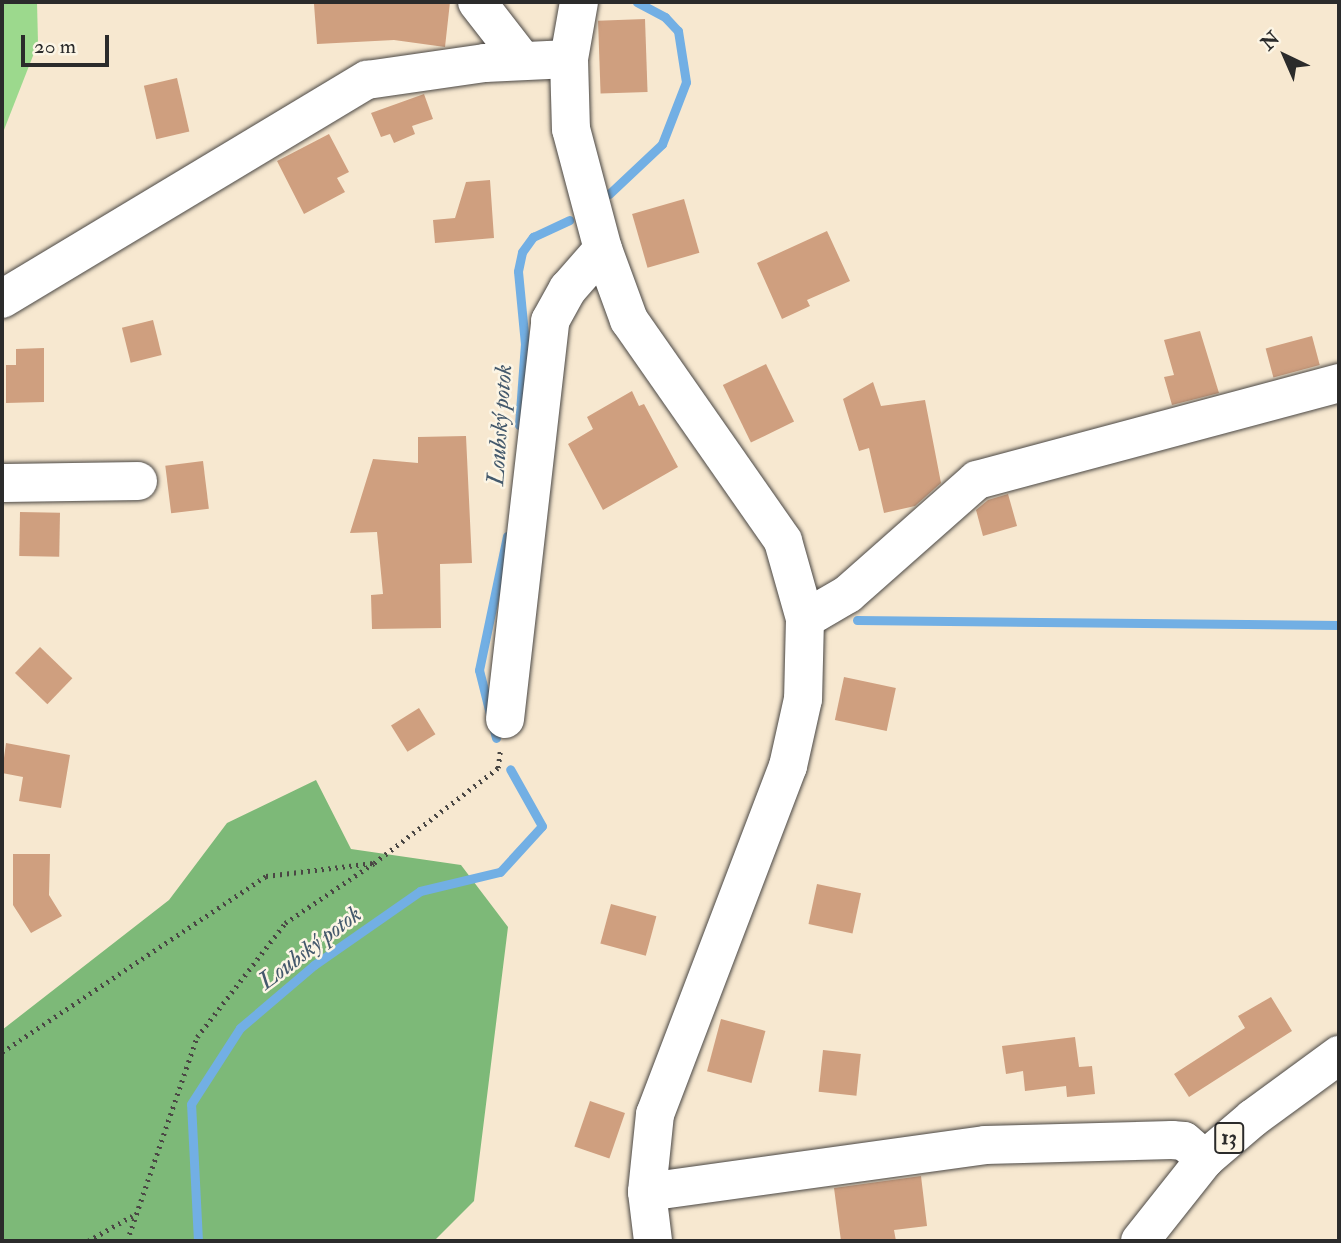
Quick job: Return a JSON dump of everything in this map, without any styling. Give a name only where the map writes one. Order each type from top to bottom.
[{"type":"street","points":[[477,2],[522,60]]},
{"type":"street","points":[[579,2],[569,59],[571,129],[603,249],[629,320],[783,541],[805,619],[803,699],[788,766],[655,1114],[647,1192],[653,1241]]},
{"type":"street","points":[[2,299],[367,80],[522,60],[569,59]]},
{"type":"street","points":[[505,719],[550,321],[568,289],[603,249]]},
{"type":"street","points":[[805,619],[848,594],[977,480],[1339,383]]},
{"type":"street","points":[[2,483],[138,481]]},
{"type":"street","name":"13","points":[[1140,1241],[1205,1159],[1253,1118],[1339,1055]]},
{"type":"street","points":[[647,1192],[985,1144],[1172,1140],[1184,1141],[1205,1159]]},
{"type":"path","points":[[127,1241],[132,1216],[197,1037],[285,923],[374,863],[498,768],[505,719]]},
{"type":"path","points":[[2,1052],[266,876],[374,863]]},
{"type":"path","points":[[88,1241],[132,1216]]},
{"type":"green space","points":[[2,2],[37,2],[38,43],[2,135]]},
{"type":"green space","points":[[316,780],[351,849],[461,865],[508,927],[474,1201],[434,1241],[2,1241],[2,1030],[169,900],[227,823]]},
{"type":"building","points":[[450,2],[445,47],[394,40],[317,44],[314,4]]},
{"type":"building","points":[[645,19],[648,92],[601,94],[598,21]]},
{"type":"building","points":[[177,78],[189,132],[156,139],[144,86]]},
{"type":"building","points":[[424,94],[433,119],[412,126],[415,134],[394,143],[390,134],[381,137],[371,113]]},
{"type":"building","points":[[329,134],[349,172],[337,178],[345,192],[304,214],[277,161]]},
{"type":"building","points":[[490,180],[494,238],[435,243],[433,220],[455,218],[466,182]]},
{"type":"building","points":[[684,199],[699,253],[648,268],[632,214]]},
{"type":"building","points":[[827,231],[850,281],[807,300],[810,306],[782,319],[757,263]]},
{"type":"building","points":[[153,320],[162,355],[131,363],[122,328]]},
{"type":"building","points":[[1200,331],[1219,393],[1172,405],[1164,377],[1174,375],[1164,340]]},
{"type":"building","points":[[1312,336],[1320,365],[1273,377],[1266,348]]},
{"type":"building","points":[[44,348],[44,402],[6,403],[6,365],[16,365],[16,349]]},
{"type":"building","points":[[766,364],[794,422],[751,443],[723,385]]},
{"type":"building","points":[[873,382],[881,406],[925,400],[941,483],[915,506],[884,513],[869,448],[859,451],[843,399]]},
{"type":"building","points":[[632,391],[639,406],[644,404],[678,467],[603,510],[568,444],[593,429],[587,417]]},
{"type":"building","points":[[466,436],[472,563],[440,564],[441,628],[372,629],[371,595],[383,594],[377,532],[350,533],[373,459],[418,463],[418,437]]},
{"type":"building","points":[[203,461],[209,509],[171,513],[165,466]]},
{"type":"building","points":[[1008,494],[1017,526],[983,536],[976,510],[988,500]]},
{"type":"building","points":[[20,512],[60,513],[59,557],[19,556]]},
{"type":"building","points":[[40,647],[72,678],[47,704],[15,673]]},
{"type":"building","points":[[844,677],[896,688],[887,731],[835,720]]},
{"type":"building","points":[[419,708],[435,734],[407,752],[391,725]]},
{"type":"building","points":[[6,743],[70,755],[61,808],[19,801],[23,777],[2,773]]},
{"type":"building","points":[[13,854],[50,854],[49,895],[62,916],[31,933],[13,905]]},
{"type":"building","points":[[817,884],[861,893],[852,933],[808,924]]},
{"type":"building","points":[[611,904],[656,916],[646,956],[600,944]]},
{"type":"building","points":[[1271,997],[1292,1031],[1189,1097],[1174,1074],[1245,1028],[1238,1016]]},
{"type":"building","points":[[721,1019],[765,1031],[751,1083],[707,1071]]},
{"type":"building","points":[[1075,1037],[1079,1067],[1092,1066],[1095,1094],[1067,1097],[1066,1086],[1025,1091],[1023,1071],[1006,1074],[1002,1046]]},
{"type":"building","points":[[823,1050],[861,1054],[856,1096],[819,1092]]},
{"type":"building","points":[[590,1101],[625,1113],[609,1158],[574,1146]]},
{"type":"building","points":[[921,1176],[927,1226],[894,1230],[896,1241],[841,1241],[834,1188]]},
{"type":"waterway","name":"Loubský potok","points":[[609,194],[662,144],[686,82],[678,31],[665,17],[637,2]]},
{"type":"waterway","name":"Loubský potok","points":[[519,425],[525,344],[518,271],[522,252],[533,237],[569,220]]},
{"type":"waterway","name":"Loubský potok","points":[[496,738],[479,670],[507,536]]},
{"type":"waterway","points":[[857,620],[1339,625]]},
{"type":"waterway","name":"Loubský potok","points":[[198,1241],[191,1104],[240,1028],[314,965],[420,891],[500,872],[542,826],[510,769]]}]
